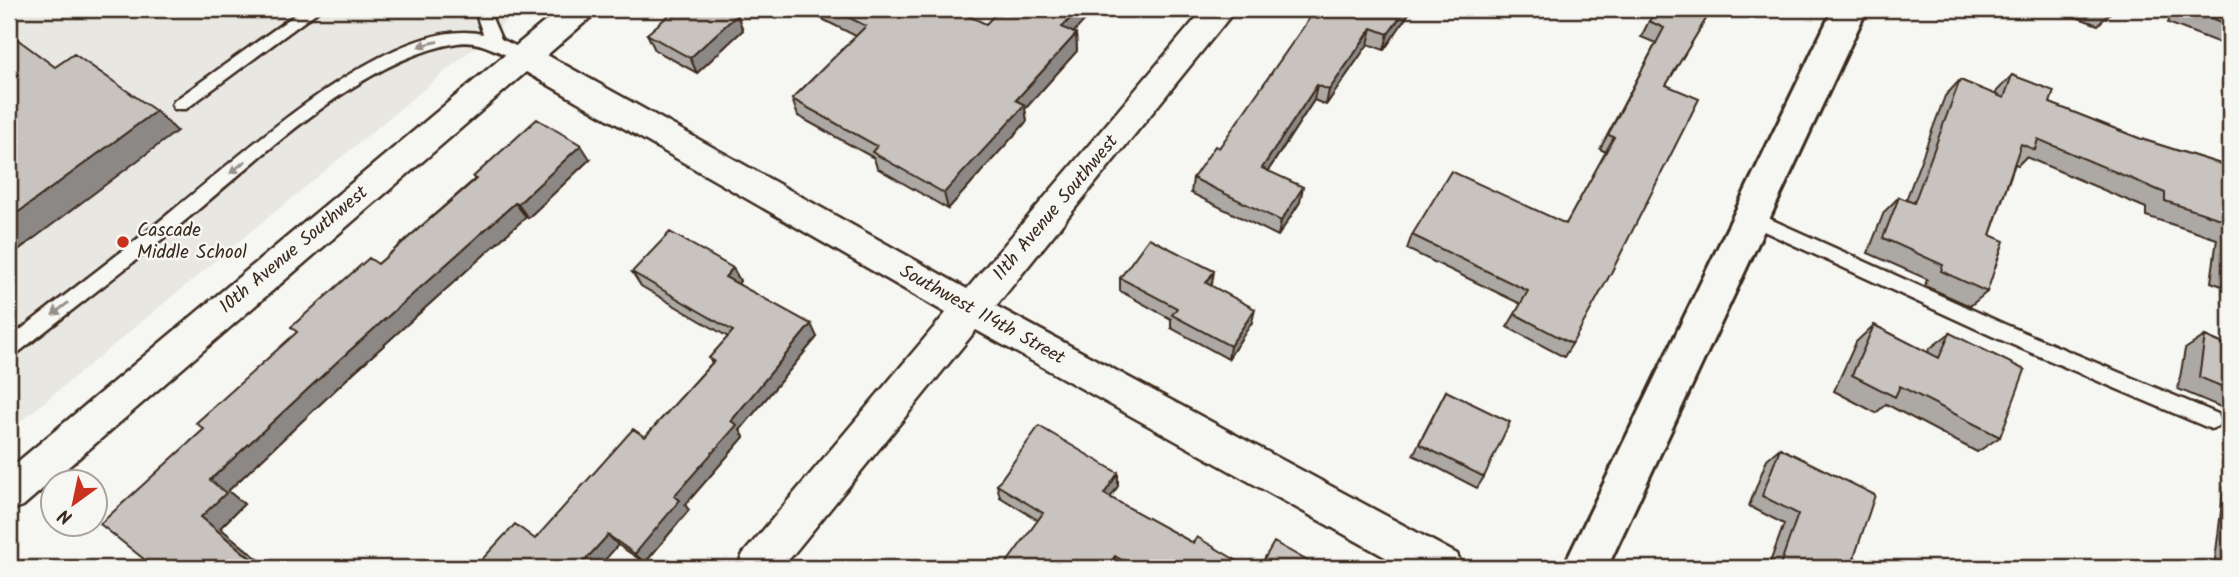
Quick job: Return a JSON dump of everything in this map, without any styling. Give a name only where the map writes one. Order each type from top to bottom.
[{"type":"street","name":"10th Avenue Southwest","points":[[9,493],[509,49],[580,9]]},
{"type":"street","name":"11th Avenue Southwest","points":[[757,568],[1221,9]]},
{"type":"street","points":[[1585,568],[1850,9]]},
{"type":"street","name":"Southwest 114th Street","points":[[509,49],[972,310],[1443,568]]},
{"type":"lane","points":[[180,105],[313,9]]},
{"type":"lane","points":[[481,9],[509,49]]},
{"type":"lane","points":[[9,349],[262,147],[348,84],[418,46],[461,36],[509,49]]},
{"type":"lane","points":[[1750,216],[1998,330],[2211,421]]},
{"type":"shaded area","name":"Cascade Middle School","points":[[9,9],[521,9],[9,431]]},
{"type":"building","points":[[676,9],[726,9],[737,15],[690,58],[647,34]]},
{"type":"building","points":[[832,9],[954,9],[986,24],[1000,9],[1079,9],[1062,27],[1076,34],[1016,100],[1025,105],[944,193],[872,152],[877,146],[792,99],[866,26]]},
{"type":"building","points":[[1325,9],[1406,9],[1388,34],[1372,28],[1329,90],[1317,85],[1262,168],[1303,187],[1281,221],[1193,178],[1215,146],[1219,148],[1311,16],[1318,19]]},
{"type":"building","points":[[1657,9],[1712,9],[1666,85],[1699,99],[1572,344],[1515,314],[1528,291],[1412,235],[1451,171],[1566,224],[1614,137],[1608,135],[1664,28],[1649,21]]},
{"type":"building","points":[[2186,9],[2230,9],[2230,25]]},
{"type":"building","points":[[9,33],[55,67],[74,54],[156,111],[9,219]]},
{"type":"building","points":[[2012,75],[2054,91],[2050,103],[2141,139],[2230,167],[2230,222],[2165,201],[2165,193],[2038,139],[2035,150],[2021,144],[1990,235],[2004,241],[1987,292],[1941,271],[1943,265],[1883,238],[1899,197],[1914,203],[1960,80],[2004,98]]},
{"type":"building","points":[[537,119],[581,145],[518,204],[515,203],[338,361],[210,480],[226,493],[201,517],[262,568],[155,568],[108,530],[108,517],[204,429],[196,423],[297,332],[291,327],[369,258],[378,264],[476,179],[473,177]]},
{"type":"building","points":[[670,232],[733,268],[725,277],[811,324],[731,421],[737,425],[674,496],[680,500],[635,554],[608,535],[578,568],[474,568],[515,524],[535,539],[633,429],[645,437],[714,361],[709,358],[733,331],[632,272]]},
{"type":"building","points":[[1149,238],[1214,271],[1206,283],[1255,309],[1230,346],[1172,315],[1177,308],[1120,278]]},
{"type":"building","points":[[1874,325],[1939,358],[1950,333],[2025,370],[2000,437],[1900,386],[1895,397],[1852,375]]},
{"type":"building","points":[[2205,336],[2230,347],[2230,390],[2199,377]]},
{"type":"building","points":[[1446,391],[1510,422],[1484,477],[1419,444]]},
{"type":"building","points":[[1039,426],[1118,473],[1104,494],[1193,543],[1197,537],[1249,568],[1135,568],[1115,556],[1106,568],[1003,568],[1043,513],[997,485]]},
{"type":"building","points":[[1780,448],[1875,495],[1854,558],[1874,568],[1779,568],[1798,514],[1762,496]]},
{"type":"building","points":[[1274,542],[1320,568],[1259,568]]},
{"type":"place","name":"Cascade Middle School","points":[[123,242]]}]
